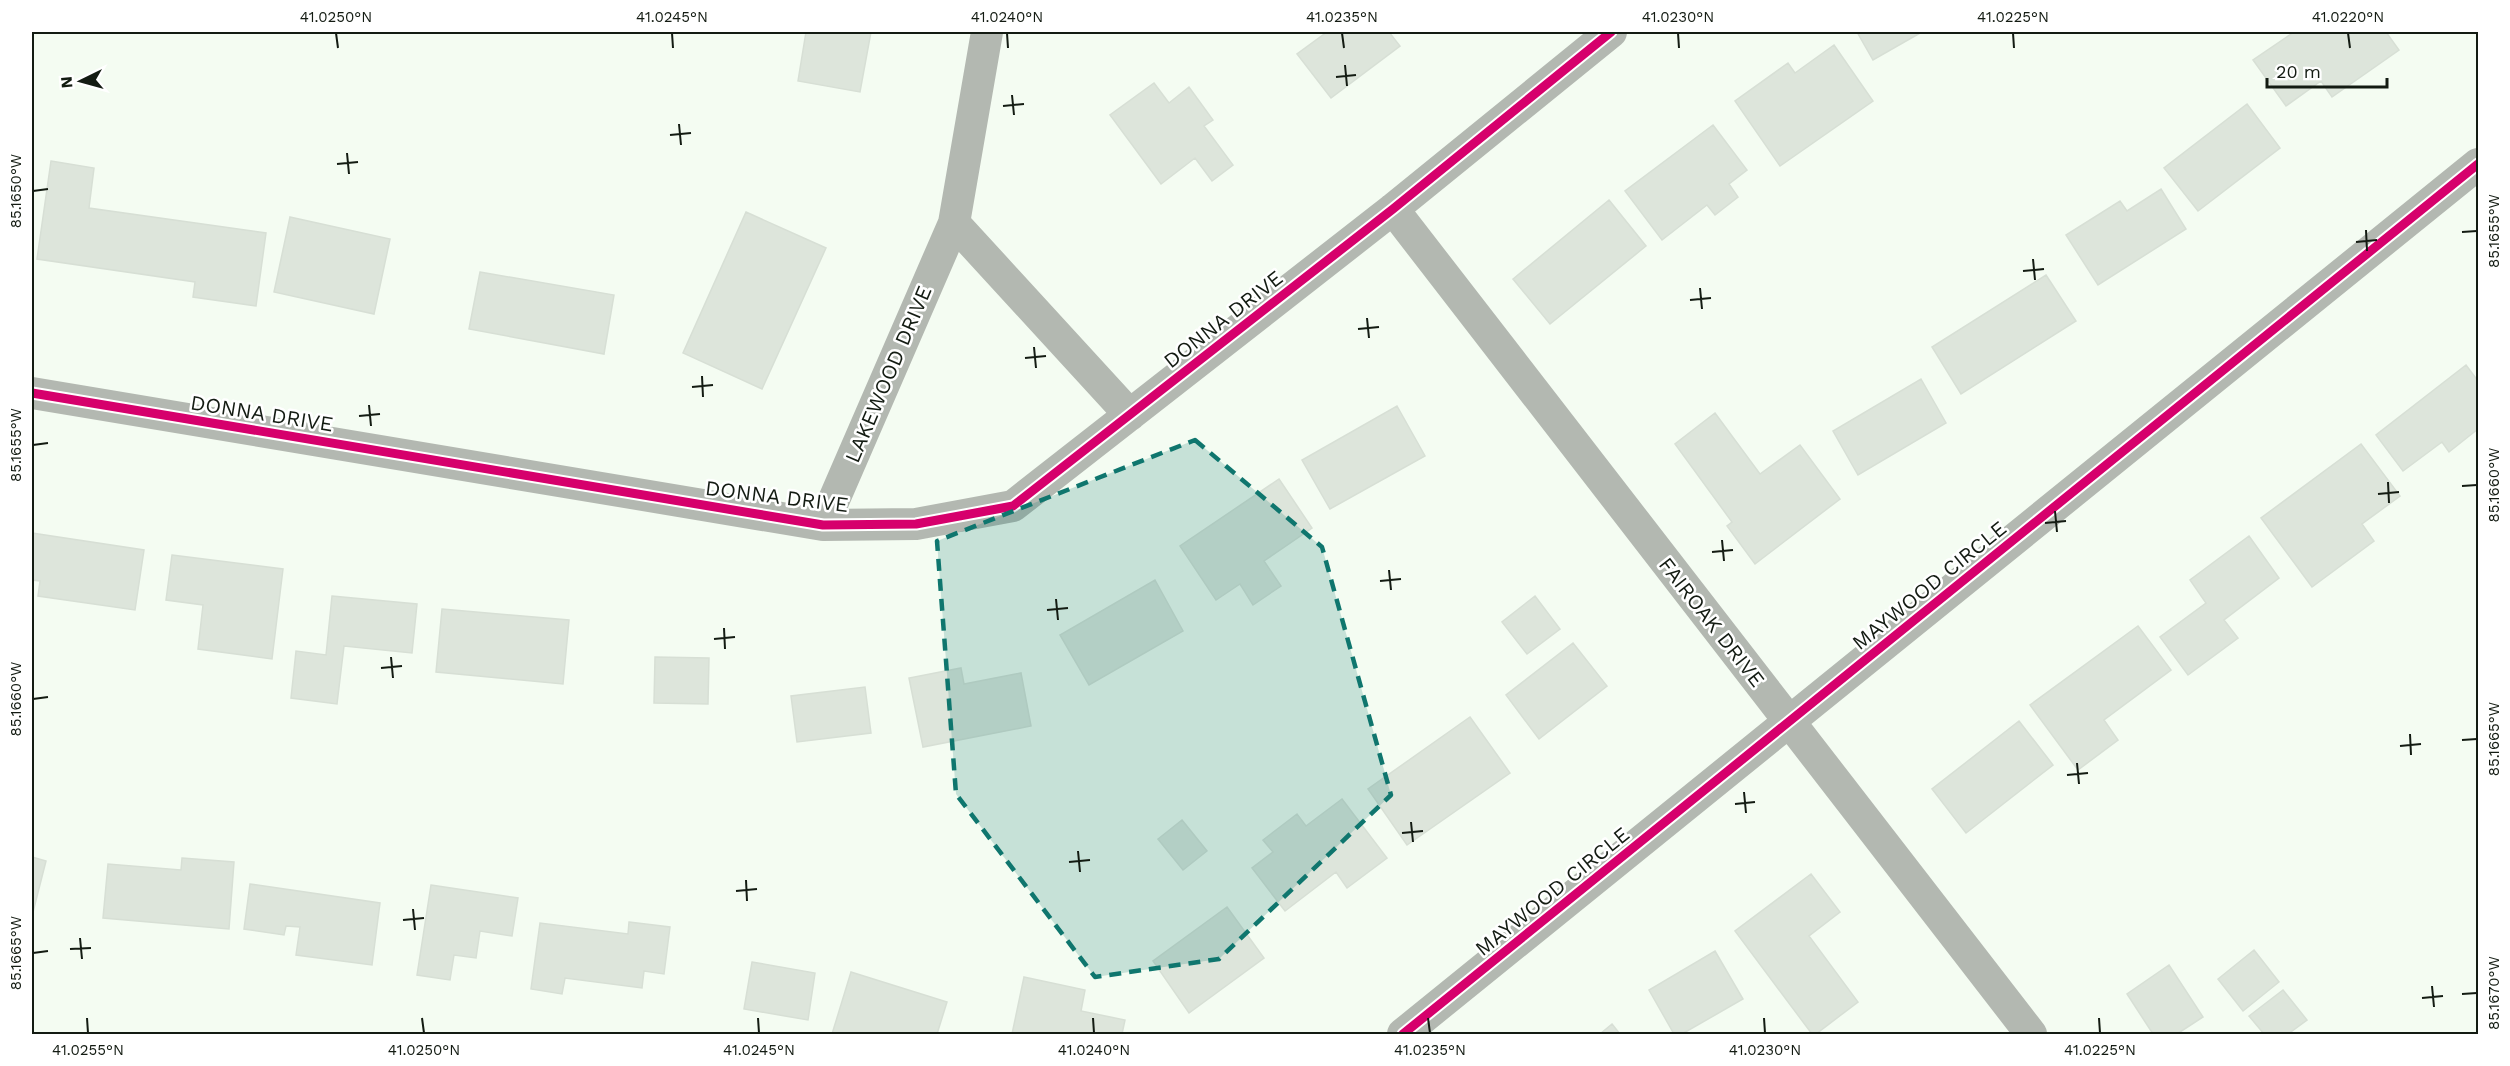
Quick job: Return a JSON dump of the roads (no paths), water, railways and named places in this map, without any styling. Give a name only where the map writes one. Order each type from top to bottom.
[{"type":"street","name":"LAKEWOOD DRIVE","points":[[823,525],[954,223],[987,32]]},
{"type":"street","name":"DONNA DRIVE","points":[[32,393],[823,525],[916,525],[1013,506],[1393,209],[1611,32]]},
{"type":"street","name":"MAYWOOD CIRCLE","points":[[1403,1035],[2478,164]]},
{"type":"street","name":"FAIROAK DRIVE","points":[[1393,209],[2031,1035]]},
{"type":"street","points":[[954,223],[1130,415]]}]
